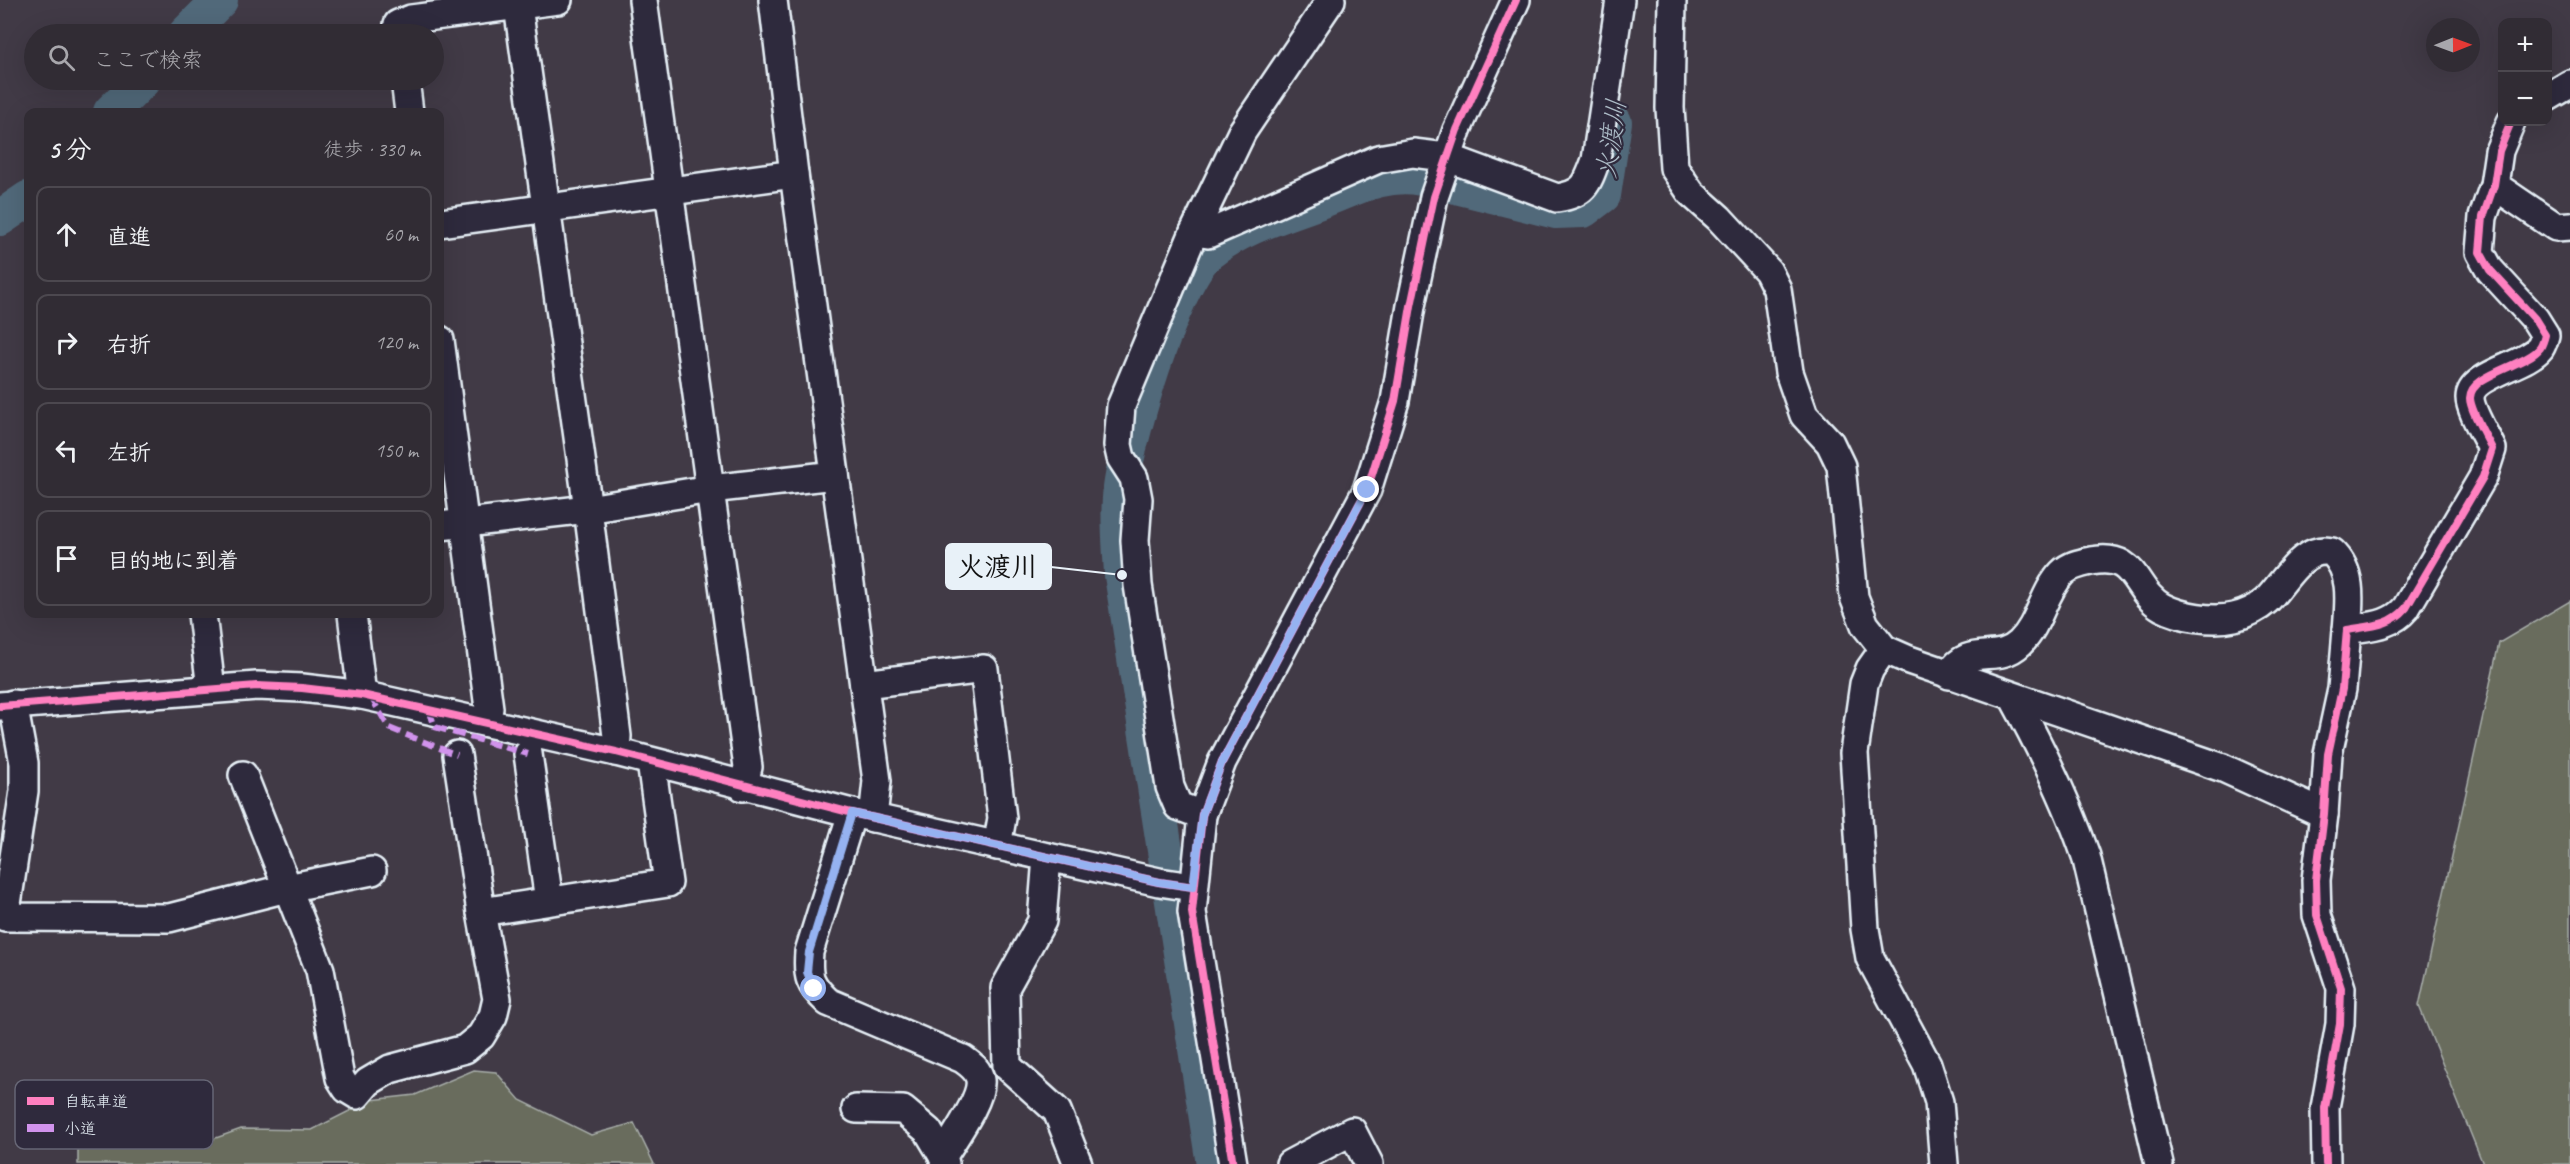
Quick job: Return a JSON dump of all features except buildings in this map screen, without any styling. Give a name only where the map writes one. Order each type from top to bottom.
[{"type":"street","points":[[398,24],[411,19],[558,0]]},
{"type":"street","points":[[643,0],[748,767],[743,787]]},
{"type":"street","points":[[773,0],[794,174],[877,781],[809,952],[807,972],[814,989],[828,1002],[963,1059],[974,1067],[980,1078],[980,1092],[944,1160]]},
{"type":"street","points":[[1202,815],[1178,806],[1170,787],[1138,585],[1135,540],[1138,499],[1118,445],[1120,406],[1194,232],[1242,132],[1331,0]]},
{"type":"street","points":[[1233,1164],[1192,912],[1177,885],[1222,762],[1367,490],[1395,401],[1432,208],[1446,157],[1516,0]]},
{"type":"street","points":[[1194,232],[1208,234],[1378,159],[1413,153],[1446,157],[1557,198],[1573,195],[1587,184],[1596,160],[1620,0]]},
{"type":"street","points":[[1672,0],[1670,108],[1674,168],[1691,194],[1719,218],[1768,271],[1777,289],[1789,372],[1804,415],[1830,443],[1841,466],[1854,597],[1864,625],[1884,649],[1949,675],[2223,768],[2324,814]]},
{"type":"street","points":[[518,6],[588,509],[617,736],[616,752]]},
{"type":"street","points":[[2552,94],[2570,84]]},
{"type":"street","points":[[406,90],[408,108]]},
{"type":"street","points":[[2347,630],[2388,623],[2397,618],[2406,608],[2483,477],[2492,449],[2470,400],[2471,390],[2479,381],[2525,360],[2540,348],[2545,335],[2535,318],[2490,270],[2480,252],[2483,217],[2494,185],[2499,151],[2509,126]]},
{"type":"street","points":[[444,222],[794,174]]},
{"type":"street","points":[[2494,185],[2556,227],[2570,226]]},
{"type":"street","points":[[444,401],[452,524],[489,708],[486,722]]},
{"type":"street","points":[[452,524],[588,509],[710,489],[835,475]]},
{"type":"street","points":[[1949,675],[1957,662],[1971,656],[1994,655],[2019,645],[2028,634],[2063,572],[2075,564],[2116,560],[2128,567],[2152,599],[2162,607],[2189,615],[2215,619],[2232,618],[2252,611],[2267,600],[2287,574],[2305,559],[2318,552],[2326,550],[2332,552],[2345,572],[2349,586],[2342,688],[2328,754],[2316,880],[2317,915],[2341,988],[2340,1024],[2325,1108],[2326,1164]]},
{"type":"street","points":[[202,618],[211,689]]},
{"type":"street","points":[[352,618],[362,695]]},
{"type":"street","points":[[1884,649],[1870,669],[1864,684],[1854,753],[1864,929],[1870,958],[1927,1064],[1939,1102],[1944,1164]]},
{"type":"street","points":[[864,684],[984,669],[1002,818],[997,846]]},
{"type":"street","points":[[372,871],[287,888],[169,918],[5,917],[24,791],[24,764],[6,705],[257,686],[302,688],[362,695],[616,752],[743,787],[863,816],[1177,885]]},
{"type":"street","points":[[2013,697],[2032,731],[2076,828],[2086,856],[2159,1164]]},
{"type":"street","points":[[528,754],[549,901]]},
{"type":"street","points":[[243,775],[320,970],[340,1078],[347,1089],[357,1095],[368,1082],[390,1069],[465,1049],[481,1036],[493,1016],[497,999],[457,755]]},
{"type":"street","points":[[481,912],[668,883],[651,762]]},
{"type":"street","points":[[1047,857],[1042,921],[1005,988],[1007,1066],[1057,1111],[1078,1164]]},
{"type":"street","points":[[856,1109],[903,1110],[928,1131],[944,1160]]},
{"type":"street","points":[[1290,1164],[1352,1131],[1369,1164]]},
{"type":"green space","points":[[2570,601],[2570,1164],[2483,1164],[2419,1006],[2499,643]]},
{"type":"green space","points":[[474,1070],[496,1072],[520,1100],[591,1135],[634,1123],[654,1164],[78,1164],[78,1149],[213,1149],[213,1139],[241,1129],[312,1130],[371,1100],[415,1095]]},
{"type":"waterway","points":[[196,24],[220,0]]},
{"type":"waterway","points":[[115,108],[133,90]]},
{"type":"waterway","name":"火渡川","points":[[1456,186],[1556,211],[1583,210],[1603,195],[1614,122]]},
{"type":"waterway","name":"火渡川","points":[[1214,1164],[1122,575],[1119,517],[1123,475],[1140,406],[1166,329],[1195,269],[1209,252],[1247,229],[1368,182],[1408,176],[1421,178]]},
{"type":"waterway","points":[[0,218],[24,202]]},
{"type":"marked path","points":[[371,697],[389,728],[457,755]]},
{"type":"marked path","points":[[429,710],[435,727],[528,754]]},
{"type":"cycle path","points":[[1233,1164],[1192,912],[1202,815],[1222,762],[1367,490],[1395,401],[1411,306],[1434,197],[1457,130],[1516,0]]},
{"type":"cycle path","points":[[2326,1164],[2325,1108],[2340,1024],[2341,988],[2317,915],[2316,880],[2328,754],[2342,689],[2347,630],[2387,622],[2406,608],[2483,477],[2492,449],[2473,409],[2470,398],[2472,390],[2488,376],[2533,354],[2544,340],[2545,335],[2535,319],[2490,270],[2480,252],[2483,217],[2494,185],[2499,151],[2509,126]]},
{"type":"cycle path","points":[[0,706],[257,686],[302,688],[362,695],[616,752],[852,813],[1159,882],[1193,887]]},
{"type":"place","name":"火渡川","points":[[1122,575]]},
{"type":"route","points":[[814,989],[807,972],[809,952],[852,813],[1159,882],[1193,887],[1202,815],[1222,762],[1367,490]]}]
